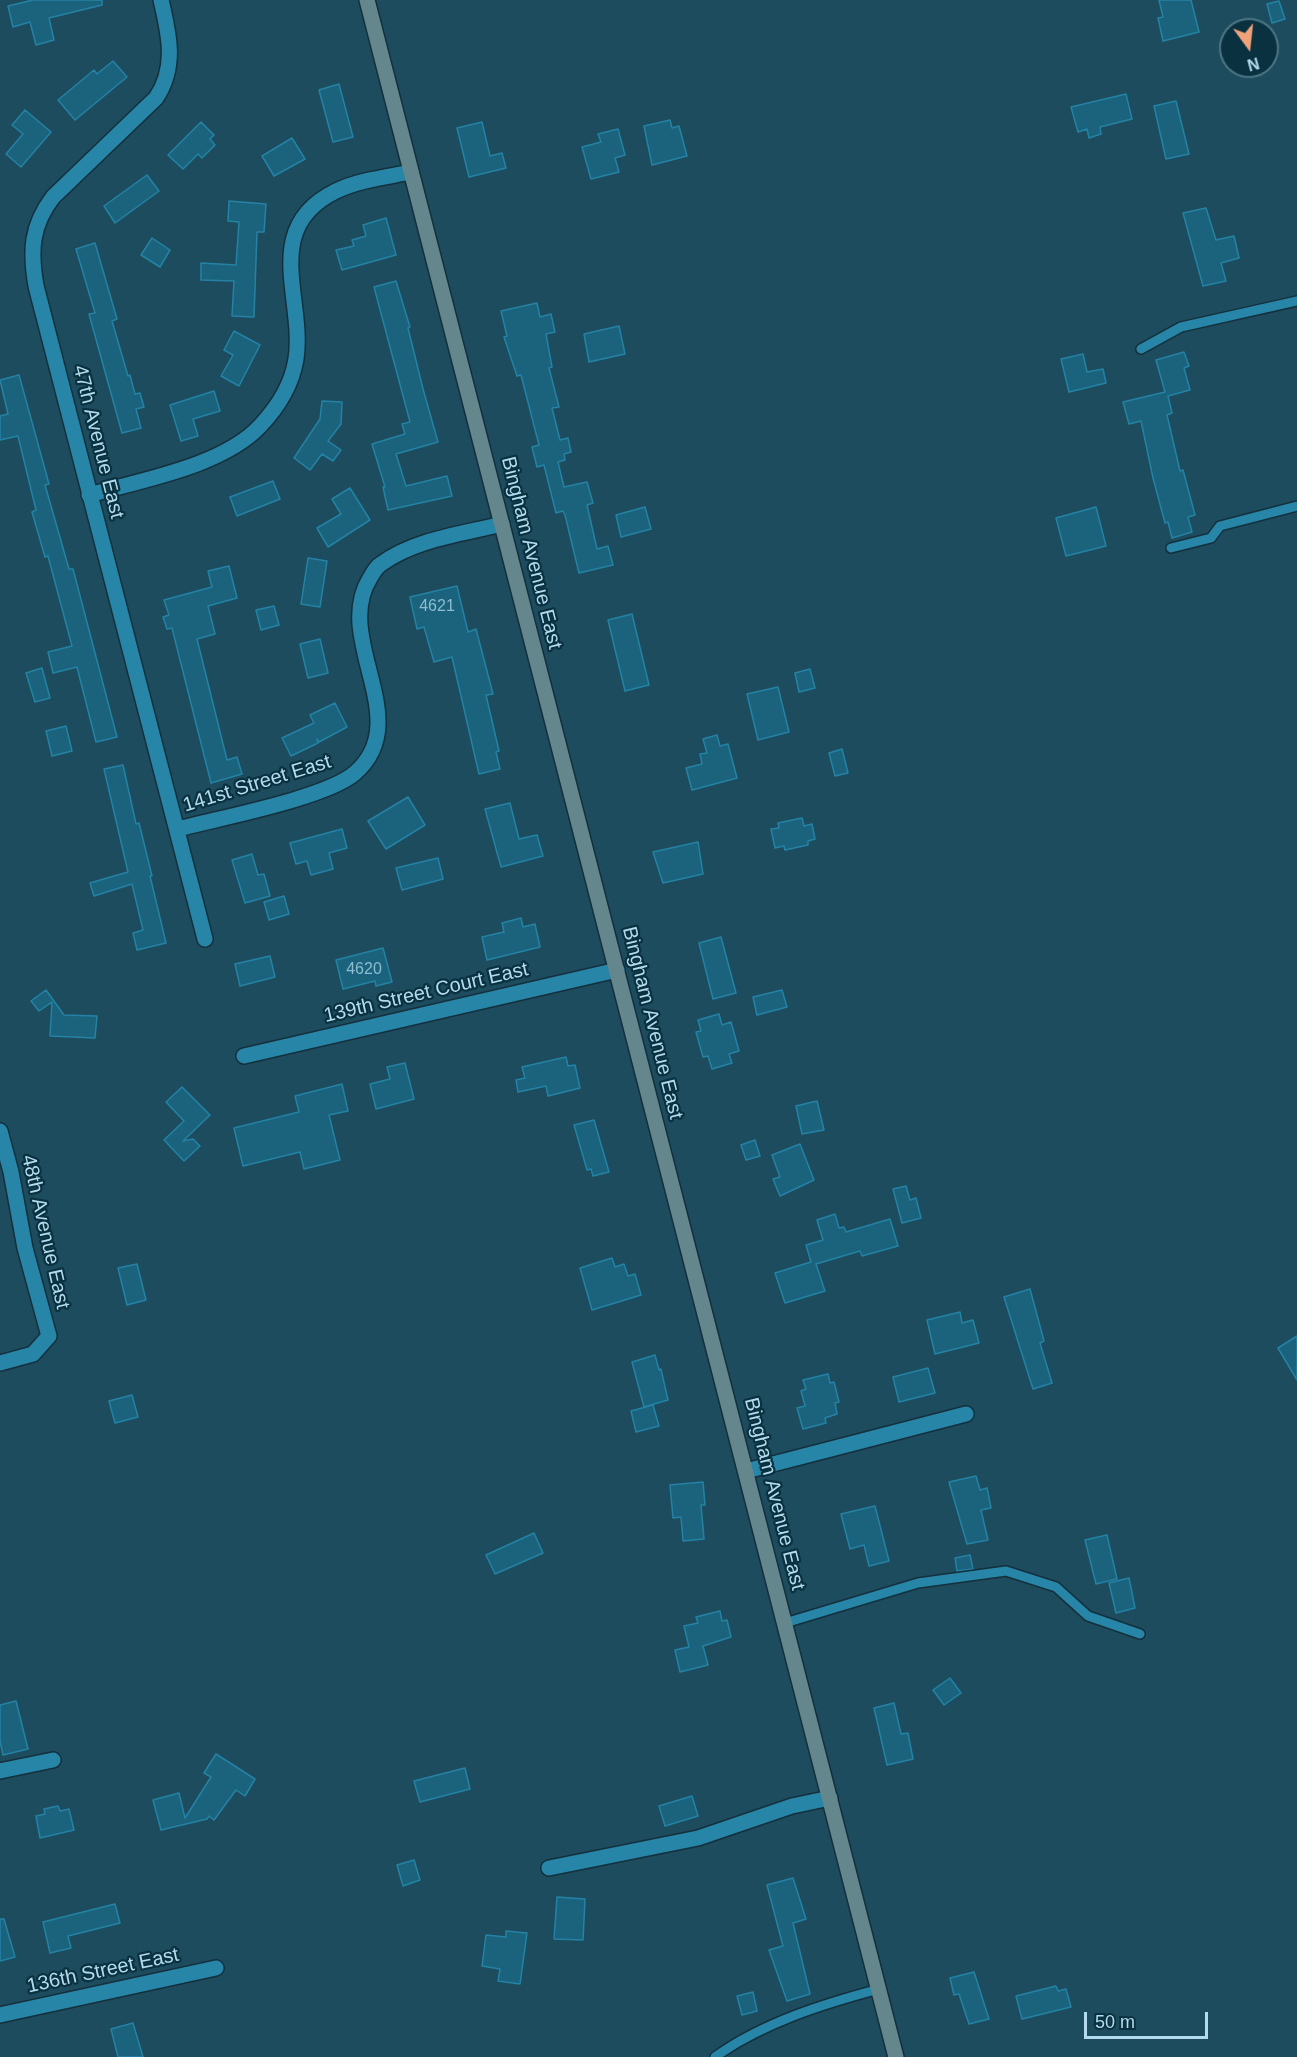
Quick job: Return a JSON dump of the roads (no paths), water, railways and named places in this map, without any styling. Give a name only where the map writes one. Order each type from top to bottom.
[{"type":"street","name":"47th Avenue East","points":[[161,0],[171,47],[168,75],[163,87],[156,98],[53,197],[42,211],[34,229],[31,250],[36,286],[205,939]]},
{"type":"street","name":"Bingham Avenue East","points":[[367,0],[896,2057]]},
{"type":"street","points":[[90,495],[224,453],[260,426],[287,390],[294,369],[297,321],[289,280],[290,252],[301,223],[310,212],[335,192],[354,184],[411,172]]},
{"type":"street","name":"141st Street East","points":[[178,829],[308,794],[356,772],[370,753],[379,721],[376,697],[359,633],[366,585],[382,563],[417,546],[502,524]]},
{"type":"street","name":"139th Street Court East","points":[[244,1056],[617,970]]},
{"type":"street","name":"48th Avenue East","points":[[0,1131],[11,1172],[25,1248],[49,1336],[33,1354],[0,1363]]},
{"type":"street","points":[[746,1471],[953,1420],[966,1414]]},
{"type":"street","points":[[0,1771],[52,1760]]},
{"type":"street","points":[[549,1868],[698,1838],[792,1806],[830,1798]]},
{"type":"street","name":"136th Street East","points":[[0,2016],[216,1968]]},
{"type":"lane","points":[[1141,349],[1181,327],[1297,301]]},
{"type":"lane","points":[[1171,548],[1211,538],[1220,526],[1297,506]]},
{"type":"lane","points":[[785,1623],[918,1583],[1006,1571],[1056,1587],[1088,1616],[1140,1634]]},
{"type":"lane","points":[[715,2057],[777,2024],[832,2002],[879,1989]]}]
